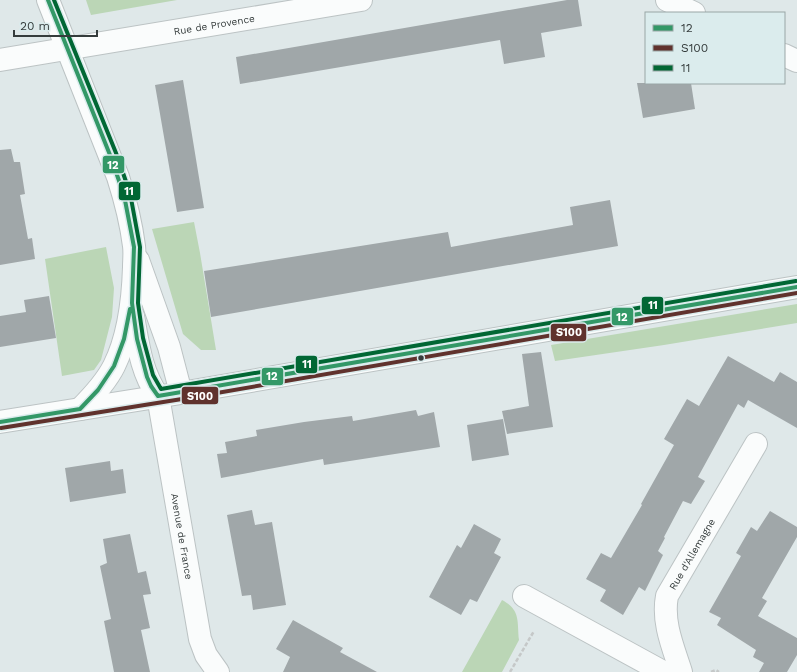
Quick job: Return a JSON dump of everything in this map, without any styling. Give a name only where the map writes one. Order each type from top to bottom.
[{"type":"street","points":[[48,0],[118,177],[126,202],[134,247],[169,346],[180,393]]},
{"type":"street","name":"Rue de Provence","points":[[0,60],[291,6],[361,0]]},
{"type":"street","points":[[667,0],[692,12]]},
{"type":"street","points":[[785,56],[797,61]]},
{"type":"street","points":[[80,409],[98,390],[114,366],[124,339],[132,303],[134,247]]},
{"type":"street","points":[[0,422],[180,393],[797,288]]},
{"type":"street","points":[[132,303],[143,367],[150,386],[158,396]]},
{"type":"street","name":"Avenue de France","points":[[158,396],[200,639],[206,654],[218,672]]},
{"type":"street","name":"Rue d'Allemagne","points":[[682,672],[667,626],[665,605],[667,596],[756,444]]},
{"type":"street","points":[[524,596],[663,672]]},
{"type":"path","points":[[510,672],[547,608]]},
{"type":"path","points":[[712,672],[716,670],[719,672]]},
{"type":"green space","points":[[86,0],[177,0],[91,15]]},
{"type":"green space","points":[[194,222],[216,350],[201,350],[183,334],[152,229]]},
{"type":"green space","points":[[106,247],[114,288],[112,317],[101,360],[94,370],[62,376],[45,259]]},
{"type":"green space","points":[[797,304],[797,323],[555,361],[551,345]]},
{"type":"green space","points":[[502,600],[515,612],[518,622],[519,640],[502,672],[462,672]]},
{"type":"building","points":[[567,0],[578,0],[582,26],[541,33],[545,57],[504,64],[500,40],[240,84],[236,57]]},
{"type":"building","points":[[183,80],[204,208],[177,212],[155,85]]},
{"type":"building","points":[[637,83],[691,84],[695,109],[643,118]]},
{"type":"building","points":[[11,149],[14,162],[20,162],[25,194],[20,195],[28,239],[32,238],[35,259],[0,265],[0,150]]},
{"type":"building","points":[[610,200],[618,246],[211,317],[204,271],[448,232],[451,247],[573,225],[570,207]]},
{"type":"building","points":[[49,296],[56,338],[0,347],[0,316],[26,312],[24,300]]},
{"type":"building","points":[[541,352],[553,427],[507,434],[502,411],[529,406],[522,354]]},
{"type":"building","points":[[728,356],[774,382],[780,372],[797,382],[797,428],[748,400],[744,408],[738,404],[698,477],[705,481],[691,504],[683,501],[658,551],[663,555],[645,591],[639,587],[623,615],[600,601],[606,590],[586,579],[601,553],[611,558],[642,505],[641,504],[674,445],[664,439],[687,399],[699,406]]},
{"type":"building","points":[[416,410],[418,416],[434,412],[440,447],[324,465],[323,459],[221,478],[217,454],[227,453],[225,442],[257,436],[256,430],[352,416],[353,421]]},
{"type":"building","points":[[503,419],[509,455],[472,461],[467,425]]},
{"type":"building","points":[[110,461],[111,471],[123,469],[126,493],[70,502],[65,468]]},
{"type":"building","points":[[252,510],[255,525],[272,522],[286,605],[253,610],[251,595],[242,596],[227,515]]},
{"type":"building","points":[[770,511],[797,527],[797,537],[762,598],[767,601],[758,616],[797,638],[797,655],[787,672],[759,672],[764,663],[753,657],[756,650],[717,625],[721,618],[709,612],[741,556],[736,553],[751,527],[757,531]]},
{"type":"building","points":[[474,524],[501,539],[494,553],[501,557],[477,602],[470,599],[461,615],[429,597],[457,545],[461,548]]},
{"type":"building","points":[[130,534],[138,573],[146,571],[151,594],[143,595],[150,628],[141,630],[150,672],[114,672],[104,621],[111,619],[100,566],[107,563],[103,539]]},
{"type":"building","points":[[293,620],[343,648],[340,652],[377,672],[283,672],[290,657],[276,649]]},
{"type":"transit line","name":"12","points":[[48,0],[110,155],[124,195],[134,247],[132,303],[137,339],[147,377],[158,396],[797,287]]},
{"type":"transit line","name":"11","points":[[54,0],[116,153],[130,193],[140,247],[138,303],[143,338],[153,375],[161,389],[796,281]]},
{"type":"transit line","name":"S100","points":[[1,428],[182,399],[797,293]]},
{"type":"transit line","name":"12","points":[[0,422],[80,409],[98,390],[114,366],[124,339],[130,309]]}]
